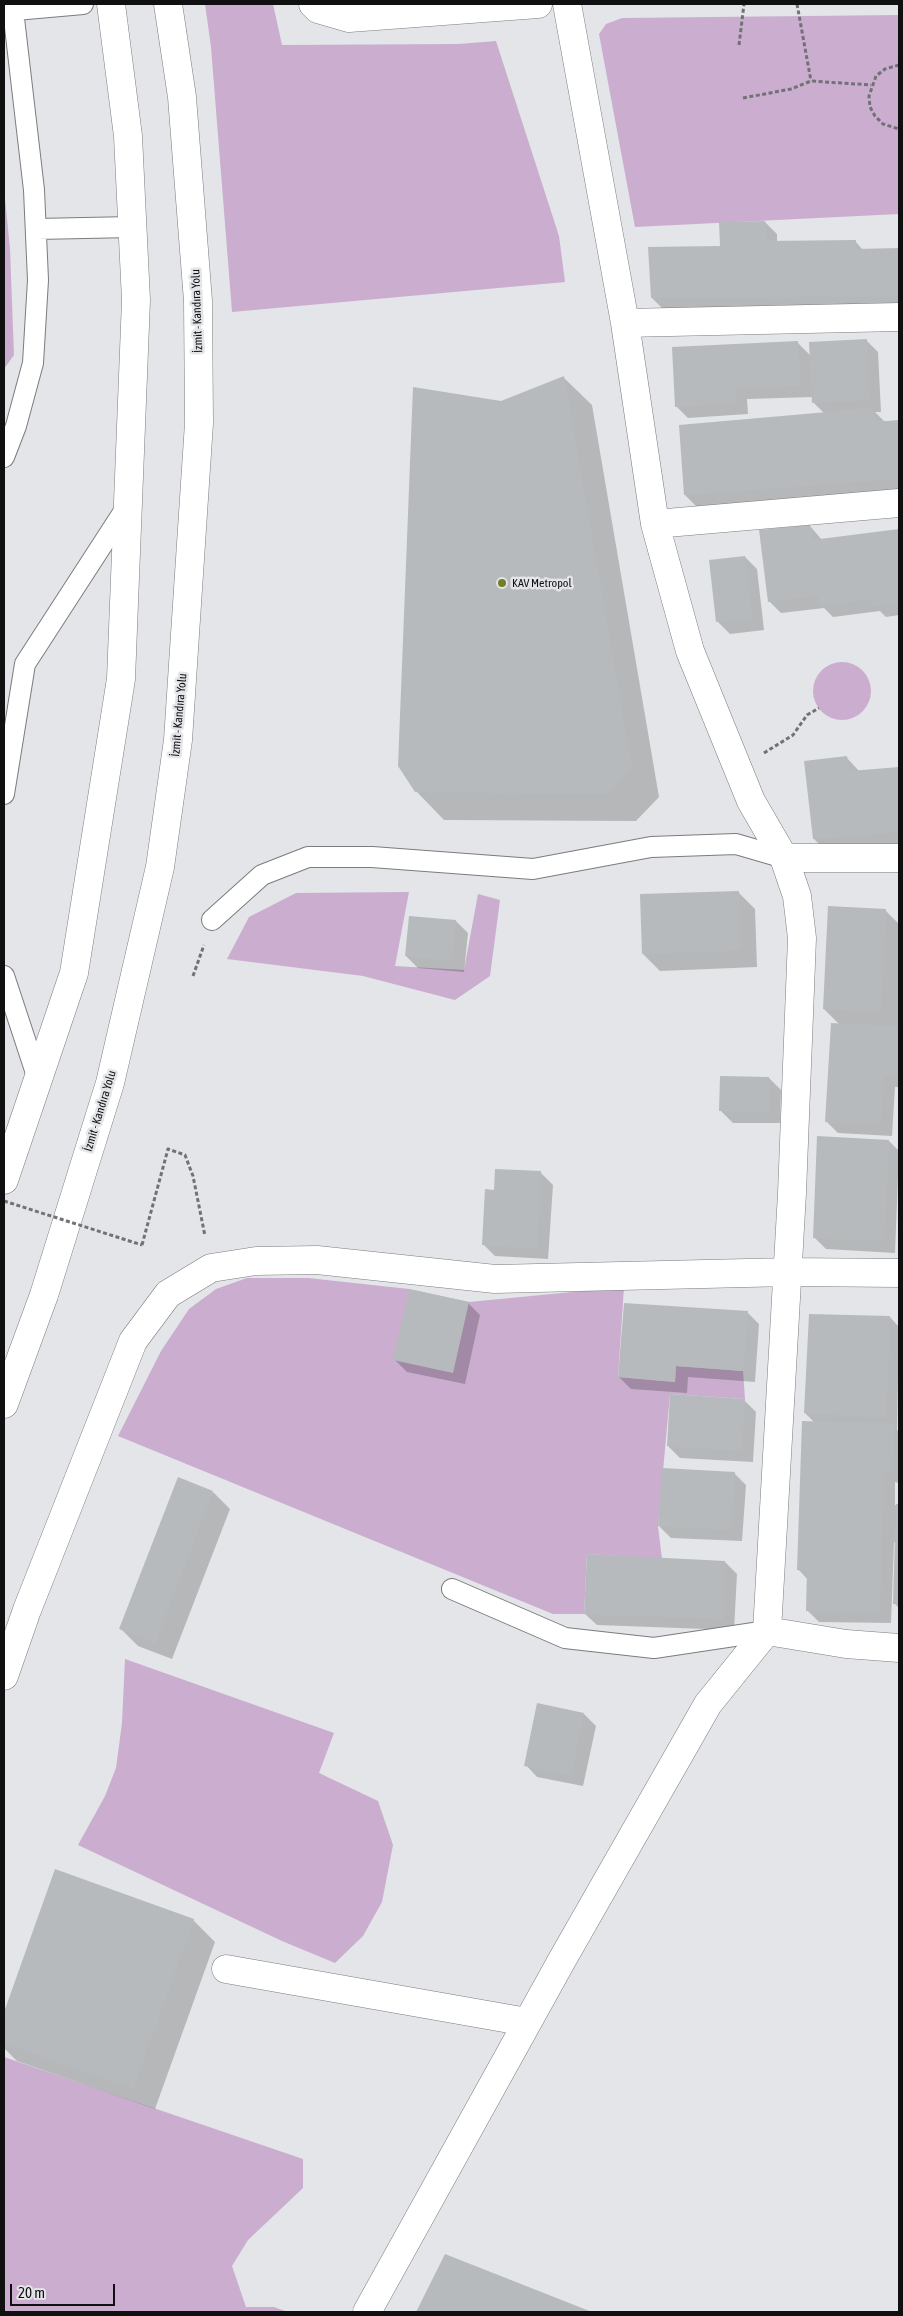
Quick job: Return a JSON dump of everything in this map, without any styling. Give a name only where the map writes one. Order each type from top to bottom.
[{"type":"main road","points":[[4,1180],[74,973],[121,679],[136,300],[128,136],[111,4]]},
{"type":"main road","name":"İzmit - Kandıra Yolu","points":[[4,1404],[44,1294],[107,1092],[137,973],[160,867],[178,740],[199,423],[198,301],[182,98],[168,4]]},
{"type":"main road","points":[[312,4],[318,10],[349,18],[538,4]]},
{"type":"main road","points":[[367,2312],[527,2022],[708,1704],[767,1631],[788,1272],[802,938],[797,896],[784,858],[751,801],[690,651],[655,524],[625,323],[567,4]]},
{"type":"main road","points":[[625,323],[899,317]]},
{"type":"main road","points":[[655,524],[899,503]]},
{"type":"main road","points":[[784,858],[899,858]]},
{"type":"main road","points":[[4,1676],[30,1601],[133,1341],[168,1294],[212,1268],[256,1261],[317,1260],[495,1279],[788,1272],[899,1273]]},
{"type":"main road","points":[[767,1631],[846,1644],[899,1648]]},
{"type":"main road","points":[[226,1969],[527,2022]]},
{"type":"lane","points":[[4,457],[16,426],[33,363],[38,280],[34,190],[9,10],[83,4]]},
{"type":"lane","points":[[36,229],[133,227]]},
{"type":"lane","points":[[4,794],[25,664],[128,505]]},
{"type":"lane","points":[[212,920],[262,875],[308,857],[372,857],[533,869],[651,847],[736,844],[784,858]]},
{"type":"lane","points":[[4,976],[38,1079]]},
{"type":"lane","points":[[452,1589],[565,1638],[654,1648],[767,1631]]},
{"type":"path","points":[[739,45],[744,4]]},
{"type":"path","points":[[797,4],[811,81]]},
{"type":"path","points":[[899,65],[885,69],[876,76],[871,85],[869,96],[875,116],[883,124],[899,129]]},
{"type":"path","points":[[743,98],[791,89],[811,81],[871,85]]},
{"type":"path","points":[[738,768],[793,735],[807,715],[819,708]]},
{"type":"path","points":[[4,1201],[142,1245],[168,1149],[185,1155],[193,1176],[212,1268]]},
{"type":"shaded area","points":[[205,4],[273,4],[282,45],[458,44],[496,41],[559,236],[565,282],[232,312],[211,47]]},
{"type":"shaded area","points":[[899,15],[899,214],[635,227],[599,34],[606,24],[622,18]]},
{"type":"shaded area","points":[[4,188],[10,249],[14,355],[4,369]]},
{"type":"shaded area","points":[[842,662],[853,664],[866,675],[871,691],[869,702],[858,715],[842,720],[831,718],[818,707],[813,691],[815,680],[826,667]]},
{"type":"shaded area","points":[[409,892],[395,966],[464,970],[478,894],[500,900],[490,976],[455,1000],[363,976],[227,959],[249,917],[296,893]]},
{"type":"shaded area","points":[[247,1278],[308,1278],[409,1289],[469,1302],[624,1287],[618,1377],[675,1382],[676,1366],[743,1371],[745,1399],[670,1394],[658,1526],[662,1559],[587,1554],[584,1614],[553,1614],[118,1436],[161,1351],[189,1309],[216,1289]]},
{"type":"shaded area","points":[[125,1659],[334,1733],[319,1773],[378,1801],[393,1845],[382,1902],[363,1936],[335,1963],[282,1941],[78,1845],[105,1796],[116,1768],[122,1723]]},
{"type":"shaded area","points":[[4,2057],[303,2159],[303,2188],[248,2240],[232,2266],[246,2307],[274,2307],[288,2312],[4,2312]]},
{"type":"building","points":[[765,221],[766,241],[856,240],[856,249],[899,248],[899,296],[651,298],[648,247],[720,246],[719,222]]},
{"type":"building","points":[[867,339],[869,400],[812,403],[809,342]]},
{"type":"building","points":[[798,341],[800,386],[736,388],[737,403],[675,407],[672,347]]},
{"type":"building","name":"KAV Metropol","points":[[564,376],[632,769],[608,794],[415,792],[398,766],[413,387],[501,401]]},
{"type":"building","points":[[873,408],[875,422],[899,420],[899,479],[684,495],[679,425]]},
{"type":"building","points":[[810,525],[812,540],[899,529],[899,602],[873,606],[872,599],[820,606],[819,595],[768,602],[759,530]]},
{"type":"building","points":[[745,556],[752,618],[716,622],[709,560]]},
{"type":"building","points":[[847,756],[850,771],[899,767],[899,832],[813,839],[804,761]]},
{"type":"building","points":[[739,891],[741,950],[642,954],[640,894]]},
{"type":"building","points":[[828,906],[886,909],[881,1012],[823,1009]]},
{"type":"building","points":[[409,916],[456,920],[452,961],[405,956]]},
{"type":"building","points":[[831,1023],[899,1027],[899,1077],[884,1075],[881,1125],[825,1122]]},
{"type":"building","points":[[720,1076],[769,1077],[769,1112],[719,1111]]},
{"type":"building","points":[[817,1136],[889,1140],[884,1241],[813,1238]]},
{"type":"building","points":[[495,1169],[541,1171],[537,1248],[482,1245],[485,1189],[494,1190]]},
{"type":"building","points":[[409,1289],[469,1302],[453,1373],[393,1360]]},
{"type":"building","points":[[624,1303],[748,1311],[743,1371],[676,1366],[675,1382],[618,1377]]},
{"type":"building","points":[[809,1314],[890,1316],[886,1417],[804,1413]]},
{"type":"building","points":[[670,1394],[745,1399],[741,1451],[667,1446]]},
{"type":"building","points":[[802,1421],[894,1424],[892,1472],[884,1471],[880,1612],[806,1611],[807,1571],[797,1570]]},
{"type":"building","points":[[662,1468],[735,1472],[731,1530],[658,1526]]},
{"type":"building","points":[[178,1477],[213,1491],[155,1643],[119,1629]]},
{"type":"building","points":[[896,1504],[899,1504],[899,1604],[893,1604]]},
{"type":"building","points":[[587,1554],[725,1561],[723,1619],[584,1614]]},
{"type":"building","points":[[537,1703],[584,1713],[571,1775],[524,1766]]},
{"type":"building","points":[[55,1869],[194,1919],[133,2088],[4,2043],[4,2012]]},
{"type":"building","points":[[445,2254],[592,2312],[416,2312]]},
{"type":"place","name":"KAV Metropol","points":[[502,583]]}]
